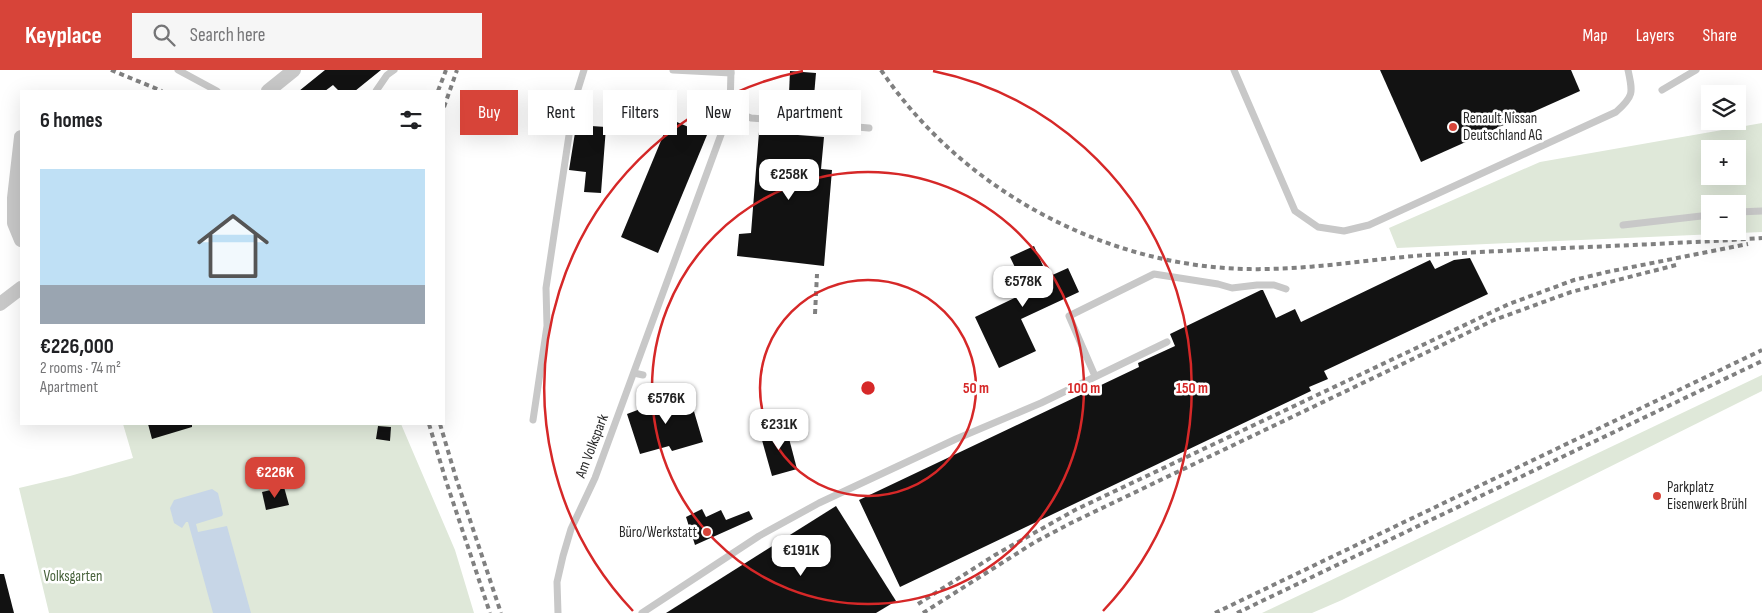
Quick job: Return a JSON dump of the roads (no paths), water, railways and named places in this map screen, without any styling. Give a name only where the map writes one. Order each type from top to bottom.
[{"type":"street","points":[[269,90],[294,70]]},
{"type":"street","points":[[20,146],[14,198],[14,223],[20,238]]},
{"type":"street","points":[[0,304],[20,289]]},
{"type":"lane","points":[[178,70],[215,90]]},
{"type":"lane","points":[[377,90],[387,75],[394,70]]},
{"type":"lane","points":[[533,420],[547,326],[546,288],[574,102],[584,70]]},
{"type":"lane","points":[[673,70],[731,71]]},
{"type":"lane","points":[[1234,70],[1295,210],[1318,227],[1344,231],[1369,225],[1616,112],[1629,100],[1632,88],[1628,70]]},
{"type":"lane","points":[[1662,90],[1696,70]]},
{"type":"lane","name":"Am Volkspark","points":[[731,71],[731,90]]},
{"type":"lane","points":[[749,117],[870,128]]},
{"type":"lane","name":"Am Volkspark","points":[[558,613],[557,582],[569,538],[595,478],[721,135]]},
{"type":"lane","points":[[1746,212],[1762,211]]},
{"type":"lane","points":[[1623,225],[1701,216]]},
{"type":"lane","points":[[1095,376],[1069,316],[1154,274],[1232,288],[1274,285],[1286,289]]},
{"type":"lane","points":[[642,613],[759,536],[818,503],[956,439],[1041,403],[1167,342]]},
{"type":"lane","points":[[634,373],[643,375]]},
{"type":"water","points":[[212,489],[218,493],[223,514],[222,516],[196,524],[198,532],[227,526],[251,613],[213,613],[188,522],[182,528],[174,523],[170,508],[174,500]]},
{"type":"railway","points":[[111,70],[160,90]]},
{"type":"railway","points":[[438,90],[446,70]]},
{"type":"railway","points":[[445,104],[457,70]]},
{"type":"railway","points":[[881,70],[916,115],[956,154],[1000,189],[1049,218],[1101,241],[1155,257],[1211,267],[1267,269],[1311,267],[1443,254],[1762,238]]},
{"type":"railway","points":[[918,604],[995,555],[1075,510],[1509,304],[1574,280],[1748,244]]},
{"type":"railway","points":[[923,613],[1035,542],[1071,523],[1494,320],[1571,292],[1676,265]]},
{"type":"railway","points":[[815,314],[817,274]]},
{"type":"railway","points":[[1215,613],[1762,350]]},
{"type":"railway","points":[[1237,613],[1762,361]]},
{"type":"railway","points":[[429,425],[490,613]]},
{"type":"railway","points":[[440,425],[501,613]]},
{"type":"place","name":"Renault Nissan Deutschland AG","points":[[1453,127]]},
{"type":"place","name":"Parkplatz Eisenwerk Brühl","points":[[1657,496]]},
{"type":"place","name":"Büro/Werkstatt","points":[[707,532]]},
{"type":"park label","name":"Volksgarten","points":[[73,576]]}]
